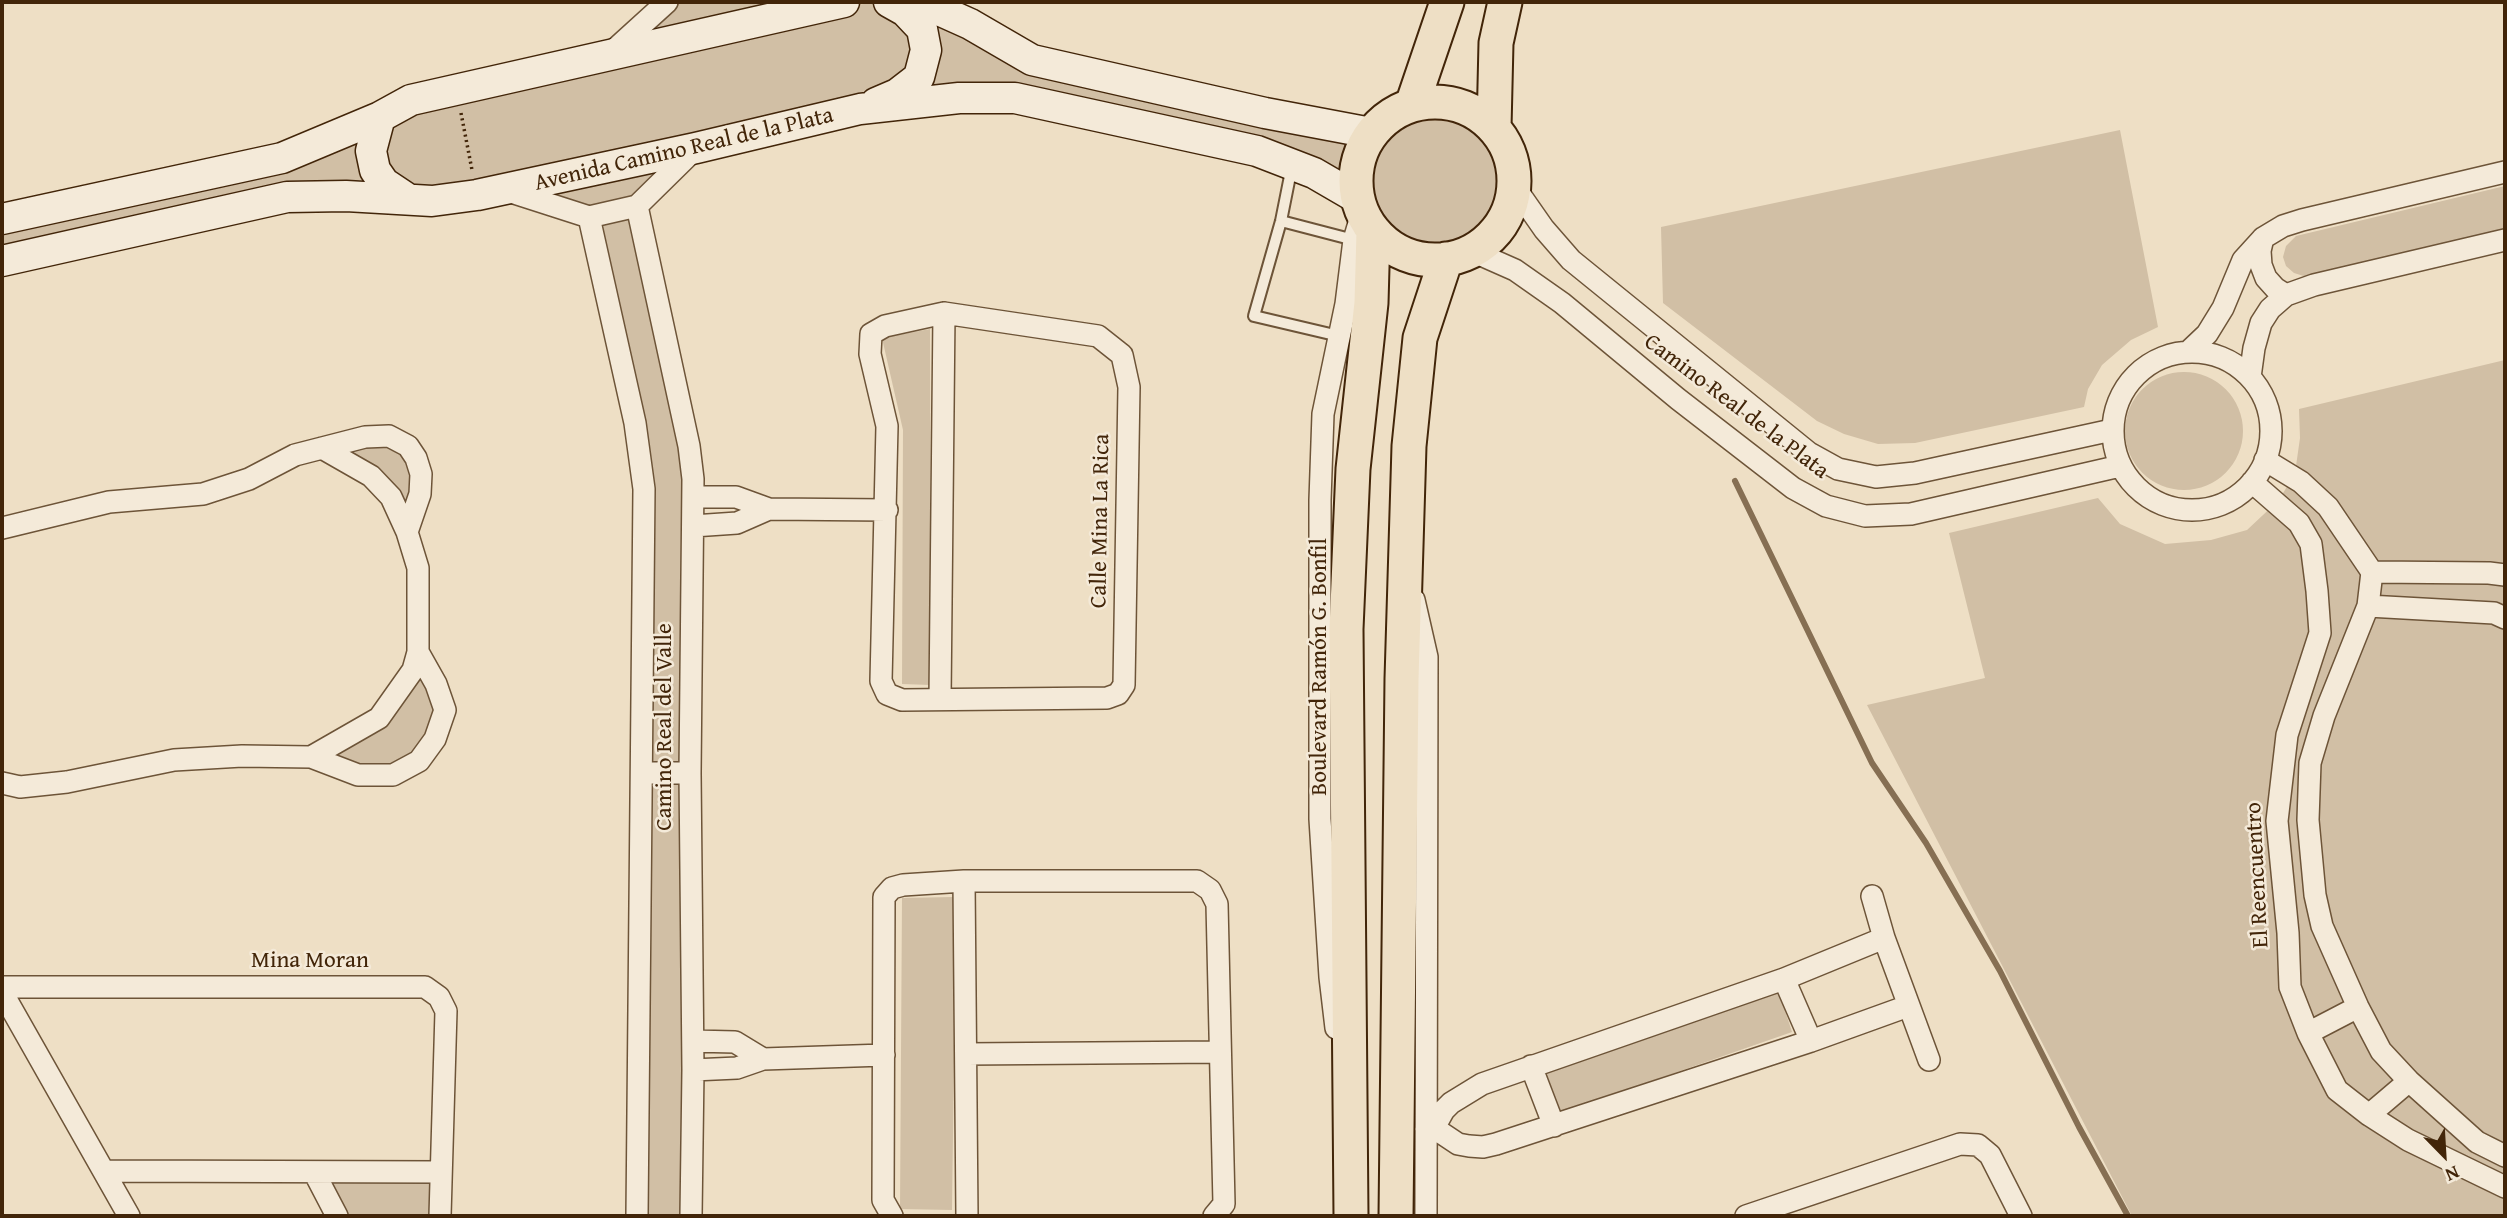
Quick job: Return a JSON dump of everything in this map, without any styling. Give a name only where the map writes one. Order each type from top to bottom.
[{"type":"main road","points":[[2,219],[282,158],[380,117],[411,100],[844,2]]},
{"type":"main road","points":[[860,109],[897,94],[919,77],[926,50],[922,29],[905,11],[889,2]]},
{"type":"main road","points":[[921,2],[970,24],[1032,60],[1265,113],[1371,133]]},
{"type":"main road","points":[[1412,105],[1447,2]]},
{"type":"main road","points":[[1494,128],[1496,43],[1505,2]]},
{"type":"main road","name":"Avenida Camino Real de la Plata","points":[[2,261],[287,197],[346,196],[432,201],[491,193],[860,109],[959,98],[1015,98],[1257,151],[1314,173],[1362,221]]},
{"type":"main road","points":[[1438,102],[1462,106],[1485,119],[1494,128],[1502,138],[1512,161],[1514,186],[1508,212],[1493,235],[1459,255],[1419,259],[1394,249],[1362,221],[1355,182],[1360,156],[1371,133],[1390,116],[1412,105],[1438,102]]},
{"type":"main road","points":[[380,117],[370,151],[375,170],[384,183],[408,199]]},
{"type":"main road","name":"Boulevard Ramón G. Bonfil","points":[[1351,1216],[1346,629],[1353,469],[1371,303],[1362,221]]},
{"type":"main road","points":[[1419,1216],[1405,557],[1409,446],[1420,338],[1459,255]]},
{"type":"street","points":[[609,55],[667,2]]},
{"type":"street","points":[[491,193],[590,221],[638,210],[696,148]]},
{"type":"street","points":[[2188,352],[2207,334],[2223,308],[2243,260],[2263,238],[2283,226],[2302,219],[2505,172]]},
{"type":"street","name":"Camino Real de la Plata","points":[[1514,186],[1544,229],[1571,260],[1809,453],[1838,469],[1876,477],[1915,473],[2112,430]]},
{"type":"street","name":"Camino Real del Valle","points":[[638,210],[689,446],[693,497],[690,773],[693,1041],[691,1216]]},
{"type":"street","name":"Camino Real del Valle","points":[[590,221],[635,423],[644,489],[637,1216]]},
{"type":"street","name":"Boulevard Ramón G. Bonfil","points":[[1349,1124],[1329,977],[1320,819],[1320,500],[1322,426],[1362,221]]},
{"type":"street","points":[[2263,238],[2261,265],[2266,278],[2275,288],[2287,295]]},
{"type":"street","points":[[2250,377],[2253,348],[2261,323],[2270,309],[2287,295],[2306,287],[2505,240]]},
{"type":"street","name":"Camino Real de la Plata","points":[[1459,255],[1514,270],[1562,303],[1678,400],[1782,480],[1826,506],[1865,516],[1911,514],[2120,466]]},
{"type":"street","points":[[940,699],[944,313]]},
{"type":"street","name":"Calle Mina La Rica","points":[[944,313],[1098,336],[1122,355],[1129,387],[1124,685],[1118,694],[1107,698],[902,700],[887,694],[881,681],[887,426],[870,354],[871,334],[885,326],[944,313]]},
{"type":"street","points":[[2188,352],[2222,357],[2250,377],[2267,403],[2272,434],[2265,460],[2252,482],[2225,503],[2201,510],[2177,509],[2154,501],[2134,486],[2120,466],[2112,430],[2116,407],[2127,385],[2135,376],[2164,356],[2188,352]]},
{"type":"street","points":[[2,528],[109,502],[203,494],[249,479],[295,455],[365,437],[389,436],[408,446],[421,474],[420,494],[407,531]]},
{"type":"street","points":[[311,757],[379,718],[413,670],[418,652],[418,568],[407,531],[391,497],[371,476],[322,448]]},
{"type":"street","points":[[2265,460],[2301,482],[2328,507],[2372,572],[2368,606],[2356,641],[2323,716],[2311,763],[2308,820],[2315,895],[2322,926],[2381,1051],[2409,1081],[2477,1142],[2505,1156]]},
{"type":"street","name":"El Reencuentro","points":[[2252,482],[2299,523],[2311,544],[2320,634],[2287,735],[2277,821],[2288,933],[2290,987],[2308,1033],[2337,1090],[2408,1140],[2505,1187]]},
{"type":"street","points":[[693,497],[737,497],[769,509],[887,510]]},
{"type":"street","points":[[693,526],[737,523],[769,509]]},
{"type":"street","points":[[2311,544],[2346,531]]},
{"type":"street","points":[[1405,557],[1427,657],[1430,1129],[1419,1216]]},
{"type":"street","points":[[2372,572],[2500,570]]},
{"type":"street","points":[[2368,606],[2494,613],[2505,618]]},
{"type":"street","points":[[2320,634],[2356,641]]},
{"type":"street","points":[[2,783],[20,787],[67,782],[174,760],[242,755],[311,757],[358,775],[393,775],[419,761],[435,739],[445,710],[436,684],[418,652]]},
{"type":"street","points":[[643,773],[690,773]]},
{"type":"street","points":[[964,881],[967,1216]]},
{"type":"street","points":[[892,1216],[883,1200],[884,897],[892,888],[964,881],[1197,881],[1210,890],[1217,904],[1224,1204],[1214,1216]]},
{"type":"street","points":[[1872,896],[1884,938],[1929,1060]]},
{"type":"street","points":[[1430,1129],[1444,1110],[1465,1093],[1531,1066],[1784,979],[1884,938]]},
{"type":"street","points":[[1784,979],[1811,1041]]},
{"type":"street","name":"Mina Moran","points":[[129,1216],[2,989],[425,987],[439,997],[446,1011],[440,1216]]},
{"type":"street","points":[[1430,1129],[1458,1144],[1483,1147],[1811,1041],[1908,1006]]},
{"type":"street","points":[[2308,1033],[2358,1007]]},
{"type":"street","points":[[693,1041],[735,1042],[763,1059]]},
{"type":"street","points":[[966,1055],[1219,1052]]},
{"type":"street","points":[[693,1070],[737,1068],[763,1059],[884,1055]]},
{"type":"street","points":[[1531,1066],[1554,1126]]},
{"type":"street","points":[[2369,1115],[2409,1081]]},
{"type":"street","points":[[1746,1216],[1960,1144],[1978,1145],[1990,1155],[2021,1216]]},
{"type":"street","points":[[105,1171],[441,1172]]},
{"type":"street","points":[[314,1172],[337,1216]]},
{"type":"lane","points":[[1293,165],[1281,221],[1254,316],[1339,336]]},
{"type":"lane","points":[[1281,221],[1362,221]]},
{"type":"path","points":[[457,90],[491,193]]},
{"type":"shaded area","points":[[667,2],[826,2],[855,5],[881,2],[1032,60],[1371,133],[1390,116],[1412,105],[1438,102],[1462,106],[1485,119],[1502,138],[1512,161],[1514,186],[1508,212],[1493,235],[1472,251],[1446,259],[1419,259],[1384,242],[1314,173],[1015,98],[696,148],[637,206],[689,446],[691,1216],[637,1216],[644,489],[589,217],[504,190],[346,196],[2,261],[2,219],[329,140],[609,55]]},
{"type":"shaded area","points":[[2120,130],[2158,327],[2131,340],[2102,365],[2088,389],[2084,407],[1915,443],[1878,444],[1844,434],[1817,421],[1663,303],[1661,227]]},
{"type":"shaded area","points":[[2505,186],[2505,230],[2307,277],[2294,273],[2286,266],[2283,257],[2286,246],[2296,236]]},
{"type":"shaded area","points":[[930,329],[931,685],[902,684],[903,430],[882,338]]},
{"type":"shaded area","points":[[2505,360],[2505,1216],[2132,1216],[1867,705],[1985,678],[1949,533],[2098,498],[2120,524],[2165,544],[2211,540],[2247,530],[2279,500],[2295,473],[2300,438],[2299,409]]},
{"type":"shaded area","points":[[2184,372],[2207,376],[2226,389],[2239,408],[2243,431],[2239,454],[2226,473],[2207,486],[2184,490],[2161,486],[2142,473],[2129,454],[2125,431],[2129,408],[2142,389],[2161,376]]},
{"type":"shaded area","points":[[365,437],[416,458],[407,532],[391,497],[322,448]]},
{"type":"shaded area","points":[[413,670],[436,684],[435,739],[393,775],[311,757],[379,718]]},
{"type":"shaded area","points":[[953,897],[952,1210],[900,1209],[902,898]]},
{"type":"shaded area","points":[[1779,992],[1792,1032],[1554,1115],[1540,1075]]},
{"type":"shaded area","points":[[314,1172],[441,1172],[440,1216],[337,1216]]},
{"type":"waterway","points":[[1735,481],[1872,763],[1926,843],[2000,971],[2079,1127],[2128,1216]]}]
